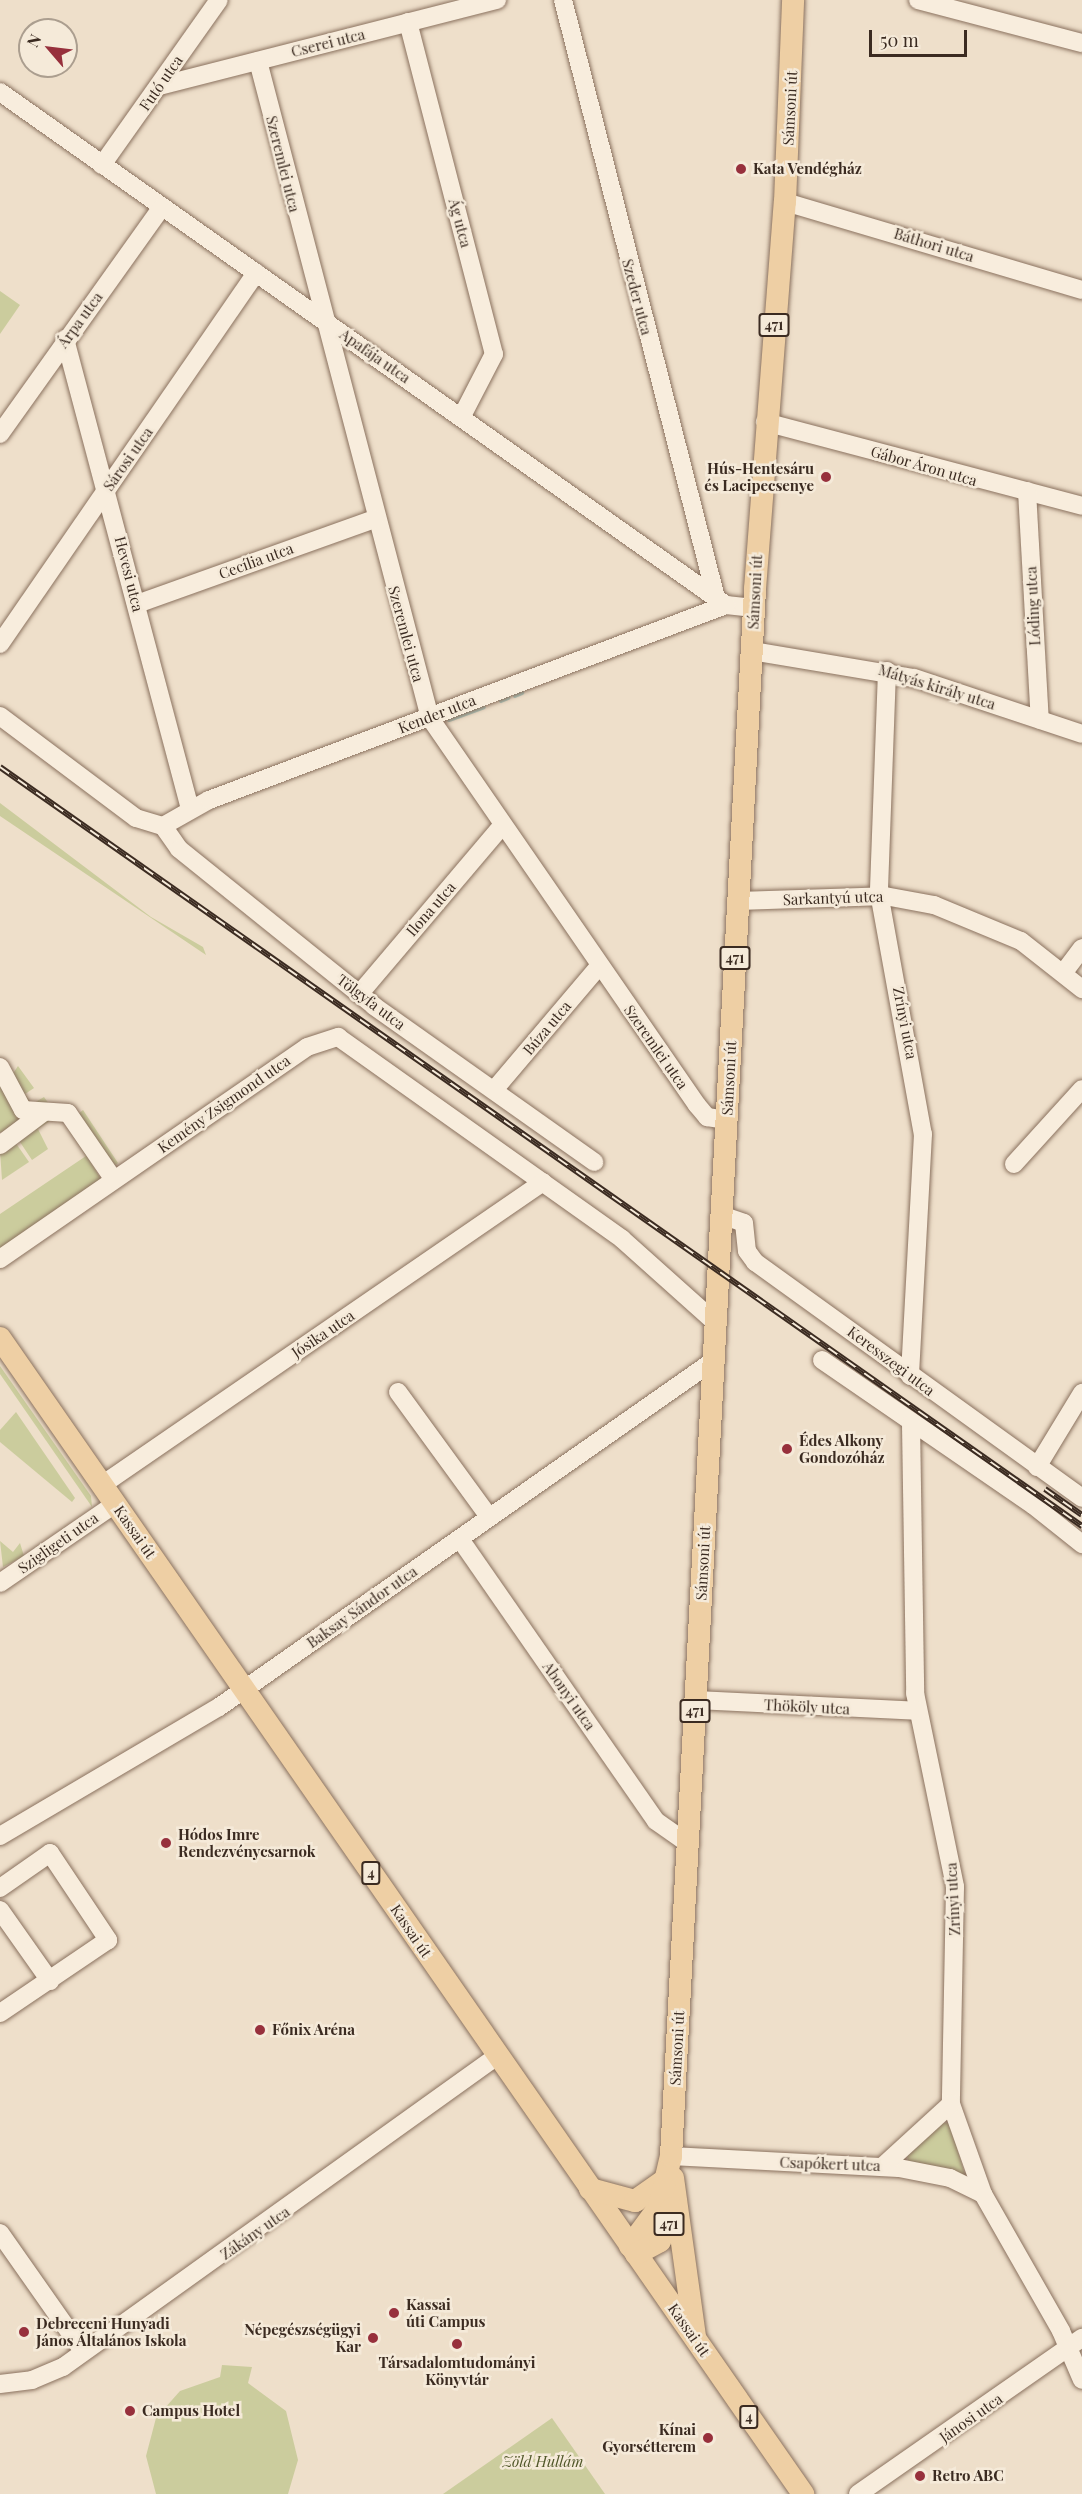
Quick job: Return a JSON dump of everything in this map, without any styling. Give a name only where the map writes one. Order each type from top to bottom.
[{"type":"main road","name":"Sámsoni út","points":[[633,2250],[656,2213],[671,2170],[754,608],[765,422],[785,202],[793,0]]},
{"type":"main road","name":"Kassai út","points":[[0,1338],[803,2494]]},
{"type":"main road","points":[[590,2189],[635,2201],[650,2196],[671,2170]]},
{"type":"main road","points":[[671,2170],[696,2341]]},
{"type":"street","name":"Futó utca","points":[[102,165],[219,0]]},
{"type":"street","name":"Cserei utca","points":[[159,86],[497,0]]},
{"type":"street","name":"Szeder utca","points":[[563,0],[721,600]]},
{"type":"street","points":[[918,0],[1082,43]]},
{"type":"street","name":"Ág utca","points":[[408,22],[494,354],[462,416]]},
{"type":"street","name":"Szeremlei utca","points":[[258,61],[321,319],[430,718],[502,826],[700,1110],[710,1118],[726,1120]]},
{"type":"street","name":"Apafája utca","points":[[0,92],[721,600],[754,608]]},
{"type":"street","name":"Báthori utca","points":[[785,202],[1082,290]]},
{"type":"street","name":"Árpa utca","points":[[0,434],[65,339],[162,207]]},
{"type":"street","name":"Sárosi utca","points":[[0,644],[256,273]]},
{"type":"street","name":"Hevesi utca","points":[[65,339],[190,809]]},
{"type":"street","name":"Gábor Áron utca","points":[[765,422],[1082,506]]},
{"type":"street","name":"Lóding utca","points":[[1027,491],[1040,720]]},
{"type":"street","name":"Cecília utca","points":[[137,604],[375,519]]},
{"type":"street","name":"Kender utca","points":[[157,826],[190,809],[430,718],[721,600]]},
{"type":"street","name":"Mátyás király utca","points":[[752,651],[887,671],[1082,734]]},
{"type":"street","name":"Zrínyi utca","points":[[887,671],[879,896],[922,1117],[910,1376]]},
{"type":"street","name":"Tölgyfa utca","points":[[0,716],[157,826],[199,865],[361,992],[594,1162]]},
{"type":"street","name":"Ilona utca","points":[[361,992],[502,826]]},
{"type":"street","name":"Sarkantyú utca","points":[[738,901],[879,896],[978,920],[1021,940],[1064,972],[1082,989]]},
{"type":"street","points":[[1064,972],[1082,948]]},
{"type":"street","name":"Búza utca","points":[[494,1090],[599,966]]},
{"type":"street","name":"Kemény Zsigmond utca","points":[[0,1259],[307,1047],[338,1037],[543,1182]]},
{"type":"street","points":[[0,1067],[21,1109],[68,1113],[114,1180]]},
{"type":"street","points":[[1014,1164],[1082,1089]]},
{"type":"street","points":[[0,1144],[44,1112]]},
{"type":"street","points":[[543,1182],[630,1246],[716,1323]]},
{"type":"street","name":"Jósika utca","points":[[102,1485],[543,1182]]},
{"type":"street","name":"Keresszegi utca","points":[[721,1215],[744,1223],[747,1251],[755,1262],[1082,1498]]},
{"type":"street","points":[[822,1360],[911,1424],[1033,1504],[1082,1544]]},
{"type":"street","name":"Baksay Sándor utca","points":[[0,1836],[245,1689],[713,1361]]},
{"type":"street","points":[[398,1392],[489,1517]]},
{"type":"street","points":[[1037,1467],[1082,1393]]},
{"type":"street","name":"Zrínyi utca","points":[[911,1424],[918,1711],[955,1887],[951,2104],[983,2194],[1076,2343],[1082,2380]]},
{"type":"street","name":"Szigligeti utca","points":[[0,1582],[115,1504]]},
{"type":"street","name":"Abonyi utca","points":[[460,1539],[656,1821],[688,1843]]},
{"type":"street","name":"Thököly utca","points":[[696,1700],[918,1711]]},
{"type":"street","points":[[0,1888],[50,1853],[108,1940],[0,2013]]},
{"type":"street","points":[[0,1910],[50,1981]]},
{"type":"street","name":"Zákány utca","points":[[0,2384],[32,2380],[83,2351],[240,2243],[497,2056]]},
{"type":"street","points":[[883,2166],[951,2104]]},
{"type":"street","name":"Csapókert utca","points":[[671,2170],[883,2166],[942,2176],[983,2194]]},
{"type":"street","points":[[0,2234],[83,2351]]},
{"type":"street","name":"Jánosi utca","points":[[858,2494],[1076,2343]]},
{"type":"green space","points":[[0,291],[20,305],[0,334]]},
{"type":"green space","points":[[0,803],[151,917],[203,947],[206,955],[0,816]]},
{"type":"green space","points":[[18,1066],[34,1088],[25,1094],[32,1104],[44,1097],[49,1104],[29,1106],[12,1075]]},
{"type":"green space","points":[[0,1076],[19,1120],[6,1134],[0,1132]]},
{"type":"green space","points":[[83,1110],[118,1163],[114,1166],[77,1115]]},
{"type":"green space","points":[[61,1114],[101,1179],[0,1252],[0,1214],[86,1156],[59,1115],[38,1129],[48,1149],[32,1160],[18,1139],[41,1119]]},
{"type":"green space","points":[[15,1142],[29,1162],[2,1180],[0,1151]]},
{"type":"green space","points":[[0,1366],[91,1496],[92,1507],[0,1374]]},
{"type":"green space","points":[[16,1412],[75,1498],[72,1502],[0,1442],[0,1430]]},
{"type":"green space","points":[[0,1541],[13,1552],[20,1543],[24,1556],[3,1567]]},
{"type":"green space","points":[[943,2123],[950,2123],[965,2175],[908,2161],[907,2155]]},
{"type":"green space","points":[[222,2365],[252,2367],[248,2383],[286,2411],[298,2460],[288,2494],[156,2494],[146,2456],[156,2418],[180,2391],[220,2377]]},
{"type":"green space","name":"Zöld Hullám","points":[[552,2418],[605,2494],[443,2494]]},
{"type":"waterway","points":[[515,696],[522,693]]},
{"type":"waterway","points":[[501,701],[508,698]]},
{"type":"waterway","points":[[449,720],[484,707]]},
{"type":"railway","points":[[0,767],[1082,1526]]},
{"type":"railway","points":[[1045,1489],[1082,1515]]},
{"type":"place","name":"Kata Vendégház","points":[[741,169]]},
{"type":"place","name":"Hús-Hentesáru és Lacipecsenye","points":[[826,477]]},
{"type":"place","name":"Édes Alkony Gondozóház","points":[[787,1449]]},
{"type":"place","name":"Hódos Imre Rendezvénycsarnok","points":[[166,1843]]},
{"type":"place","name":"Főnix Aréna","points":[[260,2030]]},
{"type":"place","name":"Kassai úti Campus","points":[[394,2313]]},
{"type":"place","name":"Debreceni Hunyadi János Általános Iskola","points":[[24,2332]]},
{"type":"place","name":"Népegészségügyi Kar","points":[[373,2338]]},
{"type":"place","name":"Társadalomtudományi Könyvtár","points":[[457,2344]]},
{"type":"place","name":"Campus Hotel","points":[[130,2411]]},
{"type":"place","name":"Kínai Gyorsétterem","points":[[708,2438]]},
{"type":"place","name":"Retro ABC","points":[[920,2476]]}]
